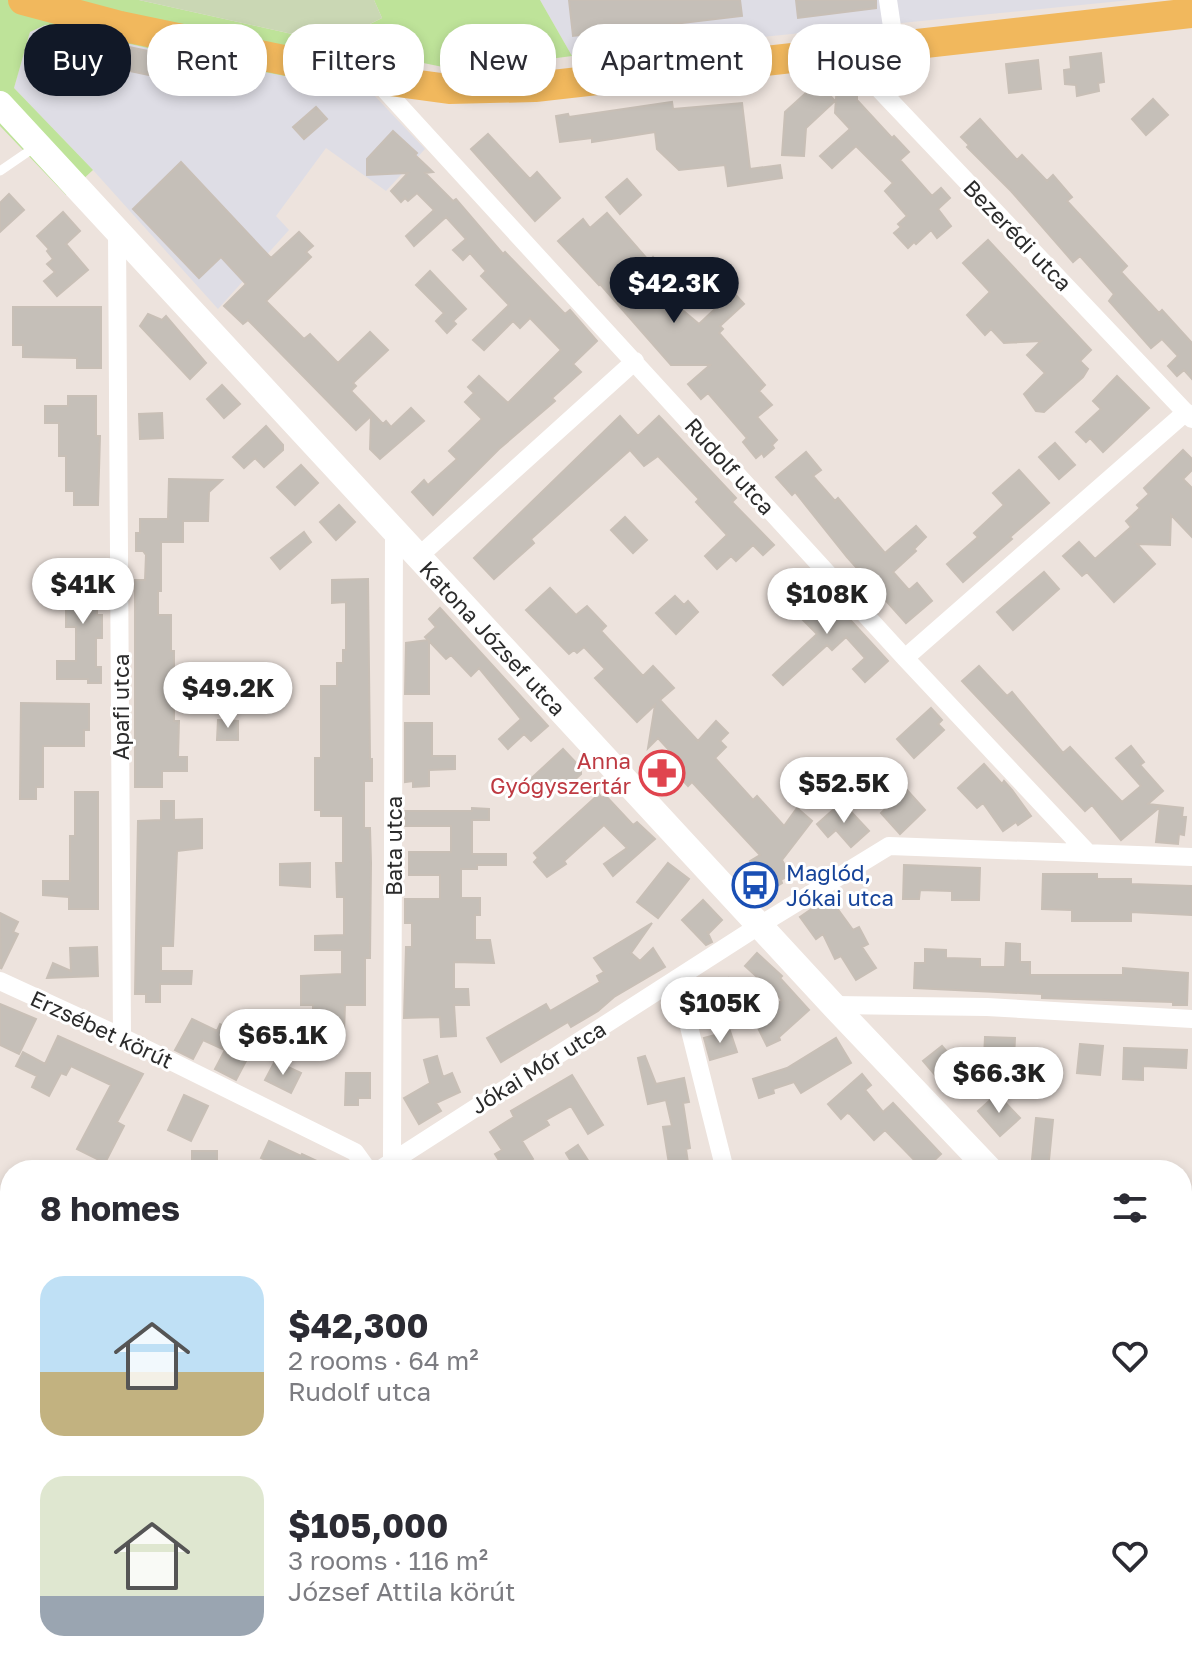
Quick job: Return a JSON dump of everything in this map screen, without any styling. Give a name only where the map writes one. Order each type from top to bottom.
[{"type":"main road","points":[[0,2],[10,0]]},
{"type":"main road","points":[[23,0],[60,6],[120,26],[283,60]]},
{"type":"main road","points":[[930,43],[1188,12]]},
{"type":"main road","points":[[424,86],[449,89],[535,87],[788,58]]},
{"type":"main road","name":"Katona József utca","points":[[0,104],[833,1005],[980,1160]]},
{"type":"street","points":[[888,0],[892,24]]},
{"type":"street","name":"Rudolf utca","points":[[391,96],[905,658],[1087,852]]},
{"type":"street","name":"Bezerédi utca","points":[[886,96],[1189,415]]},
{"type":"street","name":"Apafi utca","points":[[117,232],[122,1037]]},
{"type":"street","points":[[418,557],[635,361]]},
{"type":"street","points":[[905,658],[1189,415]]},
{"type":"street","name":"Bata utca","points":[[385,1160],[394,532]]},
{"type":"street","name":"Jókai Mór utca","points":[[394,1160],[760,925],[889,846],[1192,857]]},
{"type":"street","points":[[677,979],[722,1160]]},
{"type":"street","name":"Erzsébet körút","points":[[0,981],[122,1037],[355,1152],[361,1160]]},
{"type":"street","points":[[833,1005],[987,1007],[1192,1019]]},
{"type":"lane","points":[[0,171],[32,151],[37,144]]},
{"type":"shaded area","points":[[540,0],[1131,0],[891,24],[788,24],[788,34],[772,36],[772,24],[572,24],[572,56]]},
{"type":"shaded area","points":[[131,44],[147,48],[147,96],[267,96],[267,73],[283,76],[283,96],[375,96],[425,149],[386,191],[326,148],[276,216],[289,230],[218,309],[93,170],[14,88],[24,53],[24,96],[131,96]]},
{"type":"green space","points":[[0,0],[139,0],[247,24],[147,24],[147,48],[131,44],[131,24],[24,24],[24,53],[14,88],[93,170],[66,195],[0,126]]},
{"type":"green space","points":[[139,0],[374,0],[382,18],[370,24],[283,24],[283,32],[267,28],[267,24],[247,24]]},
{"type":"green space","points":[[374,0],[540,0],[554,24],[440,24],[440,66],[424,63],[424,24],[370,24],[382,18]]},
{"type":"green space","points":[[556,28],[572,56],[556,58]]},
{"type":"green space","points":[[267,29],[283,32],[283,76],[267,73]]},
{"type":"building","points":[[569,0],[740,0],[742,16],[674,24],[572,24],[572,27]]},
{"type":"building","points":[[796,0],[876,0],[876,8],[798,18]]},
{"type":"building","points":[[131,47],[147,51],[147,75],[131,71]]},
{"type":"building","points":[[1101,53],[1104,82],[1098,83],[1099,91],[1077,96],[1076,85],[1065,84],[1064,70],[1071,69],[1070,57]]},
{"type":"building","points":[[1038,60],[1041,89],[1009,93],[1006,64]]},
{"type":"building","points":[[803,96],[831,96],[835,101],[806,128],[804,156],[782,155],[785,112]]},
{"type":"building","points":[[836,96],[857,96],[857,100],[892,138],[894,136],[909,152],[900,160],[932,196],[941,188],[950,198],[938,209],[951,226],[937,238],[931,230],[908,248],[894,233],[907,216],[885,191],[893,183],[856,146],[832,168],[820,156],[850,129],[835,113]]},
{"type":"building","points":[[1153,99],[1168,115],[1146,135],[1132,119]]},
{"type":"building","points":[[672,102],[673,109],[742,103],[750,169],[780,165],[782,178],[728,186],[725,165],[679,170],[657,149],[655,132],[592,142],[592,138],[560,142],[556,116],[568,114],[569,117]]},
{"type":"building","points":[[316,107],[327,119],[304,139],[293,127]]},
{"type":"building","points":[[980,119],[1017,160],[1022,155],[1047,181],[1053,175],[1072,197],[1067,201],[1127,266],[1121,272],[1192,343],[1192,379],[1184,370],[1177,376],[1168,366],[1178,356],[1162,339],[1151,348],[1109,301],[1114,294],[1080,256],[1073,262],[1011,191],[967,147],[969,145],[961,137]]},
{"type":"building","points":[[393,131],[433,172],[425,173],[453,201],[456,199],[503,254],[505,252],[565,314],[570,310],[597,341],[573,364],[581,372],[552,398],[555,401],[499,449],[433,515],[412,492],[424,480],[428,485],[457,459],[449,451],[482,419],[465,402],[474,393],[468,387],[479,376],[508,403],[561,350],[530,318],[520,328],[513,321],[484,350],[473,340],[509,305],[481,276],[486,271],[470,253],[463,260],[453,250],[466,239],[446,217],[414,246],[406,236],[434,210],[417,193],[408,201],[405,198],[401,202],[391,191],[408,173],[367,175],[367,159]]},
{"type":"building","points":[[488,134],[530,179],[537,172],[560,198],[535,221],[471,149]]},
{"type":"building","points":[[181,162],[271,258],[299,232],[313,246],[306,252],[311,257],[266,301],[304,339],[310,334],[338,363],[370,332],[388,350],[353,383],[356,386],[351,391],[383,424],[386,421],[391,427],[411,408],[424,421],[380,459],[370,449],[371,416],[356,430],[248,320],[243,324],[224,306],[246,284],[221,257],[199,278],[133,209]]},
{"type":"building","points":[[627,179],[641,195],[620,214],[606,197]]},
{"type":"building","points":[[9,194],[24,210],[0,232],[0,203]]},
{"type":"building","points":[[63,212],[80,231],[66,244],[88,270],[57,296],[44,281],[55,272],[47,264],[53,259],[47,251],[49,249],[37,236]]},
{"type":"building","points":[[607,213],[649,261],[653,257],[665,270],[660,274],[686,303],[680,308],[699,324],[733,292],[744,304],[720,326],[723,329],[719,333],[765,385],[759,391],[772,405],[757,417],[777,440],[772,445],[774,448],[764,457],[762,453],[756,458],[743,442],[747,438],[708,393],[701,399],[688,384],[710,365],[671,365],[558,241],[583,219],[590,228]]},
{"type":"building","points":[[988,240],[1091,350],[1080,361],[1088,369],[1083,377],[1044,412],[1036,411],[1024,394],[1045,373],[1027,355],[1041,341],[1004,343],[991,329],[985,335],[967,315],[990,292],[963,263]]},
{"type":"building","points":[[430,271],[466,309],[453,321],[456,324],[447,333],[436,321],[444,313],[416,285]]},
{"type":"building","points":[[13,307],[101,307],[101,368],[77,368],[77,358],[23,357],[23,345],[13,345]]},
{"type":"building","points":[[148,314],[162,320],[166,316],[206,363],[190,379],[140,326]]},
{"type":"building","points":[[1117,376],[1149,408],[1103,452],[1090,438],[1086,442],[1076,432],[1101,409],[1093,401]]},
{"type":"building","points":[[222,385],[240,404],[224,418],[207,399]]},
{"type":"building","points":[[68,396],[96,396],[96,436],[100,436],[98,505],[74,505],[74,491],[66,491],[66,456],[59,456],[59,423],[45,423],[45,406],[68,406]]},
{"type":"building","points":[[162,413],[163,438],[140,439],[139,414]]},
{"type":"building","points":[[620,416],[638,436],[659,416],[736,498],[732,502],[774,545],[763,555],[753,545],[736,561],[731,556],[717,569],[705,556],[727,535],[696,502],[699,499],[658,456],[644,466],[630,450],[531,539],[534,543],[494,579],[474,558]]},
{"type":"building","points":[[266,426],[283,445],[283,450],[264,467],[255,458],[244,468],[233,457]]},
{"type":"building","points":[[1055,443],[1075,465],[1059,479],[1039,457]]},
{"type":"building","points":[[1183,450],[1192,459],[1192,470],[1183,479],[1192,488],[1192,537],[1171,515],[1170,545],[1137,544],[1155,564],[1114,602],[1087,572],[1082,576],[1063,556],[1079,542],[1095,559],[1131,527],[1126,521],[1149,494],[1144,488]]},
{"type":"building","points":[[806,452],[821,470],[813,476],[835,501],[838,498],[885,553],[916,526],[926,537],[893,572],[909,590],[917,583],[932,601],[906,623],[795,492],[792,495],[776,477]]},
{"type":"building","points":[[301,465],[318,483],[295,505],[277,487]]},
{"type":"building","points":[[1019,470],[1049,503],[963,582],[947,564],[978,537],[974,533],[1004,505],[993,493]]},
{"type":"building","points":[[169,479],[222,480],[209,492],[208,521],[183,521],[183,542],[161,542],[158,615],[171,615],[174,721],[179,721],[178,757],[187,757],[187,771],[162,771],[162,787],[135,787],[135,580],[145,580],[146,555],[143,551],[136,551],[136,533],[140,533],[140,519],[168,519]]},
{"type":"building","points":[[339,505],[355,522],[336,540],[320,522]]},
{"type":"building","points":[[625,517],[647,540],[633,553],[611,530]]},
{"type":"building","points":[[304,532],[311,542],[280,569],[271,558]]},
{"type":"building","points":[[66,570],[97,570],[97,615],[102,615],[102,638],[96,638],[96,667],[101,667],[101,683],[88,683],[88,679],[57,679],[57,661],[76,661],[76,627],[66,627]]},
{"type":"building","points":[[1044,572],[1059,589],[1013,630],[997,612]]},
{"type":"building","points":[[368,579],[372,781],[364,781],[364,828],[370,828],[371,863],[370,958],[365,958],[365,1005],[345,1005],[344,1033],[326,1032],[326,1046],[313,1046],[313,1005],[301,1005],[301,976],[342,974],[342,950],[315,950],[315,936],[344,935],[344,897],[337,897],[336,863],[343,863],[343,816],[321,816],[321,810],[315,810],[315,758],[321,758],[321,686],[337,686],[337,663],[343,663],[343,650],[346,650],[346,602],[332,603],[332,580]]},
{"type":"building","points":[[810,579],[825,594],[817,602],[834,618],[842,611],[888,661],[865,682],[853,669],[865,658],[846,637],[832,650],[827,645],[783,685],[773,675],[817,634],[786,603]]},
{"type":"building","points":[[550,588],[576,615],[587,606],[606,626],[601,631],[643,676],[653,666],[674,688],[660,700],[698,741],[716,721],[728,733],[720,741],[726,747],[715,758],[753,800],[757,796],[784,826],[797,808],[812,821],[782,860],[790,875],[781,880],[782,883],[764,894],[756,880],[760,878],[750,861],[760,855],[692,782],[688,786],[671,768],[678,760],[658,738],[648,748],[655,705],[637,722],[595,678],[605,669],[584,647],[577,653],[574,650],[569,654],[526,610]]},
{"type":"building","points":[[675,596],[684,605],[688,601],[698,612],[676,634],[656,613]]},
{"type":"building","points":[[440,608],[548,726],[531,741],[524,734],[508,749],[499,739],[521,719],[479,668],[471,676],[451,655],[446,659],[429,641],[429,694],[405,694],[406,643],[428,640],[425,637],[436,627],[429,619]]},
{"type":"building","points":[[979,666],[1007,696],[1012,692],[1063,753],[1070,747],[1122,802],[1141,786],[1116,758],[1131,746],[1144,762],[1140,765],[1163,791],[1148,804],[1183,808],[1182,817],[1186,817],[1184,835],[1179,834],[1178,844],[1156,842],[1160,807],[1121,840],[1092,805],[1085,811],[962,681]]},
{"type":"building","points":[[21,703],[89,704],[89,730],[84,730],[84,746],[43,746],[43,787],[36,787],[36,799],[20,799]]},
{"type":"building","points":[[931,708],[942,720],[938,724],[944,730],[914,758],[897,739]]},
{"type":"building","points":[[218,720],[238,721],[238,740],[217,740]]},
{"type":"building","points":[[405,723],[432,723],[432,756],[455,756],[455,769],[429,770],[429,786],[413,787],[413,781],[405,782]]},
{"type":"building","points":[[563,749],[581,768],[581,774],[570,784],[563,778],[545,795],[542,791],[535,797],[524,785]]},
{"type":"building","points":[[984,764],[1002,784],[1004,781],[1031,816],[1003,831],[983,803],[977,808],[958,788]]},
{"type":"building","points":[[906,789],[925,810],[900,834],[881,813]]},
{"type":"building","points":[[75,792],[98,792],[98,909],[69,909],[69,897],[43,895],[43,881],[70,881],[70,836],[75,836]]},
{"type":"building","points":[[599,794],[602,798],[605,795],[633,825],[637,822],[655,839],[613,876],[604,864],[627,848],[604,825],[564,861],[566,864],[547,877],[534,862],[538,858],[534,853]]},
{"type":"building","points":[[161,801],[174,801],[174,820],[202,819],[202,848],[177,851],[173,946],[161,946],[161,971],[192,971],[191,984],[160,984],[160,1002],[146,1002],[146,994],[135,994],[138,821],[161,820]]},
{"type":"building","points":[[842,802],[869,831],[851,847],[836,830],[828,837],[817,824]]},
{"type":"building","points":[[472,808],[489,809],[489,820],[472,820],[472,854],[506,854],[506,865],[477,865],[477,869],[461,869],[461,898],[480,898],[480,915],[475,915],[475,940],[490,940],[494,963],[454,962],[454,989],[468,989],[469,1005],[454,1005],[456,1036],[441,1037],[440,1017],[404,1018],[406,947],[412,947],[412,923],[405,923],[405,899],[440,899],[440,875],[409,875],[409,852],[451,852],[451,826],[405,826],[405,811],[472,811]]},
{"type":"building","points":[[310,863],[310,887],[280,885],[280,864]]},
{"type":"building","points":[[668,863],[689,879],[658,918],[637,902]]},
{"type":"building","points":[[904,865],[980,868],[979,900],[952,900],[952,891],[920,890],[919,899],[903,899]]},
{"type":"building","points":[[1043,874],[1097,874],[1097,879],[1131,879],[1131,884],[1192,886],[1192,915],[1131,912],[1131,921],[1072,921],[1072,910],[1042,909]]},
{"type":"building","points":[[829,897],[853,930],[859,927],[868,944],[862,947],[876,968],[856,980],[841,956],[835,959],[823,934],[816,939],[800,917]]},
{"type":"building","points":[[703,900],[722,920],[709,933],[707,931],[712,942],[706,945],[682,920]]},
{"type":"building","points":[[0,913],[18,922],[13,932],[18,934],[1,969]]},
{"type":"building","points":[[652,923],[631,953],[640,961],[653,948],[665,967],[571,1027],[568,1022],[501,1062],[487,1038],[546,1004],[550,1011],[600,982],[597,976],[604,972],[594,958]]},
{"type":"building","points":[[1006,943],[1020,944],[1020,962],[1030,962],[1030,975],[1123,975],[1123,968],[1188,973],[1187,1005],[914,988],[915,963],[925,963],[925,949],[946,950],[946,958],[980,959],[980,967],[1005,967]]},
{"type":"building","points":[[97,947],[98,976],[47,978],[53,963],[71,971],[70,948]]},
{"type":"building","points":[[757,953],[782,976],[780,978],[809,1010],[779,1037],[780,1040],[767,1046],[757,1026],[771,1019],[767,1014],[782,1000],[745,966]]},
{"type":"building","points":[[728,978],[740,1006],[718,1016],[705,987]]},
{"type":"building","points":[[0,1004],[36,1019],[19,1054],[0,1045]]},
{"type":"building","points":[[192,1019],[217,1031],[220,1024],[230,1029],[235,1019],[248,1025],[233,1054],[246,1061],[236,1080],[215,1069],[225,1050],[203,1040],[193,1059],[175,1050]]},
{"type":"building","points":[[730,1031],[737,1052],[710,1060],[704,1038]]},
{"type":"building","points":[[58,1036],[143,1074],[117,1122],[124,1126],[107,1160],[99,1160],[77,1149],[111,1085],[71,1066],[66,1075],[61,1073],[49,1096],[32,1087],[37,1076],[16,1066],[23,1052],[45,1064]]},
{"type":"building","points":[[985,1037],[1015,1038],[1014,1058],[984,1058]]},
{"type":"building","points":[[836,1038],[851,1063],[801,1093],[794,1082],[759,1098],[753,1079],[787,1068]]},
{"type":"building","points":[[1080,1044],[1103,1046],[1100,1075],[1077,1073]]},
{"type":"building","points":[[942,1046],[960,1067],[942,1083],[923,1061]]},
{"type":"building","points":[[1124,1048],[1187,1050],[1186,1068],[1143,1066],[1143,1080],[1123,1079]]},
{"type":"building","points":[[437,1056],[443,1077],[452,1073],[460,1092],[436,1103],[441,1111],[419,1124],[404,1098],[430,1083],[424,1060]]},
{"type":"building","points":[[645,1056],[656,1084],[684,1078],[689,1102],[683,1103],[690,1148],[686,1149],[688,1160],[668,1160],[663,1127],[672,1126],[666,1100],[648,1104],[638,1058]]},
{"type":"building","points":[[275,1061],[301,1073],[291,1093],[265,1080]]},
{"type":"building","points":[[346,1073],[370,1073],[370,1098],[358,1098],[358,1105],[345,1105]]},
{"type":"building","points":[[862,1074],[871,1085],[865,1090],[883,1112],[893,1103],[941,1154],[935,1160],[914,1160],[885,1130],[874,1140],[850,1114],[841,1119],[828,1104]]},
{"type":"building","points":[[572,1075],[603,1125],[588,1134],[571,1106],[546,1120],[549,1125],[522,1141],[533,1159],[499,1160],[495,1154],[502,1150],[490,1132],[514,1117],[511,1111]]},
{"type":"building","points":[[997,1094],[1020,1118],[1000,1136],[978,1111]]},
{"type":"building","points":[[184,1095],[208,1106],[191,1141],[168,1130]]},
{"type":"building","points":[[1036,1118],[1053,1120],[1049,1160],[1032,1160]]},
{"type":"building","points":[[269,1141],[315,1160],[266,1160],[261,1158]]},
{"type":"building","points":[[578,1145],[588,1160],[570,1160],[566,1153]]},
{"type":"building","points":[[192,1151],[217,1151],[217,1160],[192,1160]]},
{"type":"place","name":"Anna Gyógyszertár","points":[[662,773]]},
{"type":"place","name":"Maglód, Jókai utca","points":[[755,885]]}]
